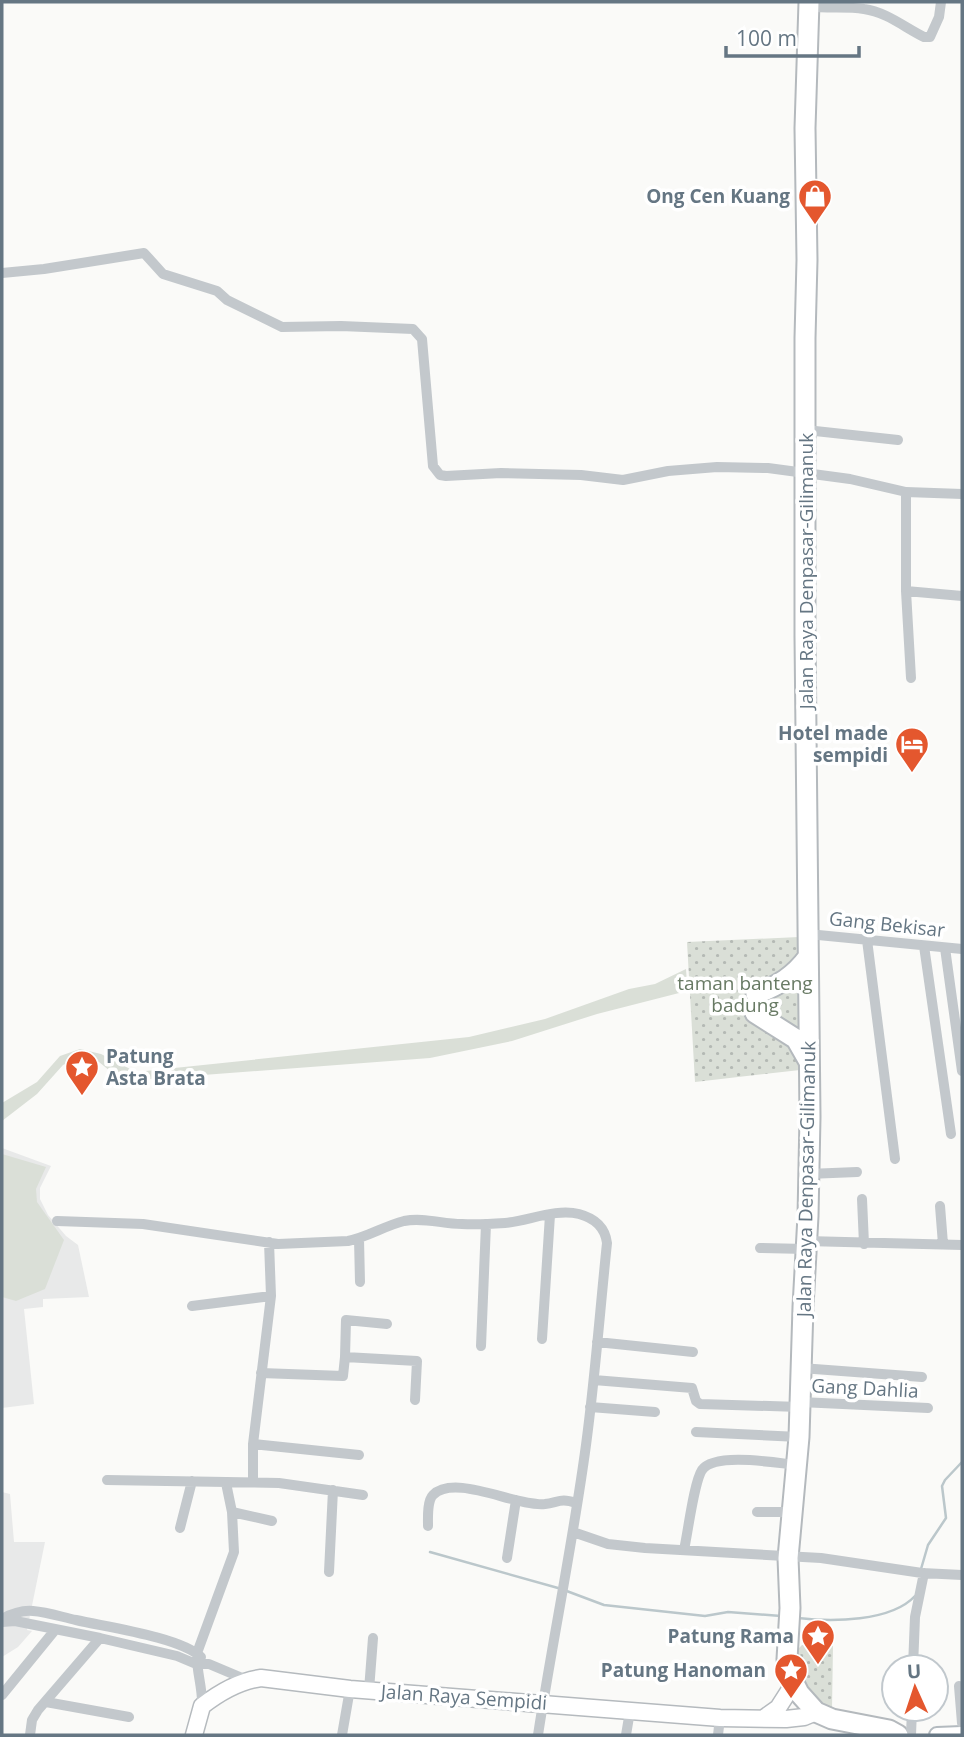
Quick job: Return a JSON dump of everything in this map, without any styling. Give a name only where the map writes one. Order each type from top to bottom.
[{"type":"highway","name":"Jalan Raya Denpasar-Gilimanuk","points":[[794,1683],[787,1659],[790,1608],[788,1558],[799,1437],[810,1064],[805,636],[805,128],[809,4]]},
{"type":"highway","points":[[808,957],[798,970],[755,1003],[796,1039],[810,1064]]},
{"type":"highway","points":[[794,1683],[816,1712],[846,1729],[889,1730],[898,1735]]},
{"type":"main road","name":"Jalan Raya Sempidi","points":[[202,1706],[247,1680],[261,1678],[350,1689],[720,1718],[795,1719],[816,1712]]},
{"type":"main road","points":[[764,1718],[774,1711],[794,1683]]},
{"type":"main road","points":[[194,1735],[202,1706]]},
{"type":"street","points":[[809,4],[827,9],[856,5],[887,15],[924,37],[930,37],[939,17],[941,2]]},
{"type":"street","points":[[2,273],[144,253],[163,274],[217,291],[227,300],[282,327],[413,329],[422,339],[433,466],[440,475],[581,475],[623,480],[668,471],[717,467],[768,468],[850,479],[906,492],[962,494]]},
{"type":"street","points":[[806,430],[898,440]]},
{"type":"street","points":[[906,492],[906,591],[911,678]]},
{"type":"street","points":[[906,591],[962,596]]},
{"type":"street","name":"Gang Bekisar","points":[[808,934],[962,949]]},
{"type":"street","points":[[867,940],[895,1159]]},
{"type":"street","points":[[924,946],[951,1134]]},
{"type":"street","points":[[944,948],[962,1071]]},
{"type":"street","points":[[808,1174],[857,1172]]},
{"type":"street","points":[[862,1199],[864,1244]]},
{"type":"street","points":[[940,1206],[943,1244]]},
{"type":"street","points":[[57,1221],[143,1224],[269,1242],[338,1242],[359,1239],[389,1226],[418,1219],[486,1224],[567,1213],[592,1219],[600,1226],[606,1237],[594,1380],[573,1532],[538,1735]]},
{"type":"street","points":[[542,1339],[550,1215]]},
{"type":"street","points":[[481,1346],[486,1224]]},
{"type":"street","points":[[359,1239],[360,1282]]},
{"type":"street","points":[[253,1482],[253,1444],[271,1296],[269,1242]]},
{"type":"street","points":[[760,1248],[864,1244],[962,1245]]},
{"type":"street","points":[[192,1306],[271,1296]]},
{"type":"street","points":[[261,1373],[343,1376],[346,1320],[387,1324]]},
{"type":"street","points":[[597,1342],[693,1352]]},
{"type":"street","points":[[345,1357],[417,1361],[415,1400]]},
{"type":"street","points":[[801,1368],[922,1377]]},
{"type":"street","name":"Gang Dahlia","points":[[594,1380],[692,1388],[696,1401],[700,1404],[928,1408]]},
{"type":"street","points":[[590,1407],[655,1412]]},
{"type":"street","points":[[696,1432],[799,1437]]},
{"type":"street","points":[[253,1444],[359,1455]]},
{"type":"street","points":[[684,1549],[700,1475],[709,1463],[741,1460],[797,1465]]},
{"type":"street","points":[[107,1480],[308,1485],[363,1494]]},
{"type":"street","points":[[180,1528],[192,1481]]},
{"type":"street","points":[[202,1706],[203,1692],[197,1658],[234,1552],[232,1512],[226,1483]]},
{"type":"street","points":[[428,1526],[430,1498],[436,1492],[461,1487],[516,1500],[546,1504],[565,1499],[576,1503]]},
{"type":"street","points":[[329,1572],[333,1490]]},
{"type":"street","points":[[508,1558],[516,1500]]},
{"type":"street","points":[[757,1511],[793,1512]]},
{"type":"street","points":[[232,1512],[272,1521]]},
{"type":"street","points":[[573,1532],[608,1544],[821,1559],[962,1575]]},
{"type":"street","points":[[914,1653],[919,1572]]},
{"type":"street","points":[[2,1620],[11,1614],[32,1611],[137,1633],[175,1644],[208,1664],[247,1680]]},
{"type":"street","points":[[2,1620],[197,1658]]},
{"type":"street","points":[[80,1634],[83,1622]]},
{"type":"street","points":[[2,1695],[55,1630]]},
{"type":"street","points":[[133,1646],[137,1633]]},
{"type":"street","points":[[30,1735],[32,1720],[100,1638]]},
{"type":"street","points":[[369,1690],[373,1638]]},
{"type":"street","points":[[937,1735],[961,1731],[959,1686]]},
{"type":"street","points":[[342,1735],[350,1689]]},
{"type":"street","points":[[46,1702],[129,1717]]},
{"type":"street","points":[[626,1735],[630,1711]]},
{"type":"street","points":[[718,1735],[720,1718]]},
{"type":"shaded area","points":[[2,1148],[51,1166],[40,1188],[40,1199],[48,1215],[66,1236],[78,1245],[89,1297],[43,1299],[43,1307],[24,1309],[34,1404],[2,1408]]},
{"type":"shaded area","points":[[2,1492],[10,1494],[14,1542],[45,1542],[27,1630],[32,1631],[18,1647],[2,1657]]},
{"type":"green space","name":"taman banteng badung","points":[[799,937],[800,1070],[695,1082],[687,942]]},
{"type":"green space","points":[[686,969],[687,983],[683,992],[597,1014],[512,1041],[430,1058],[137,1080],[116,1076],[99,1062],[76,1059],[63,1065],[37,1094],[2,1121],[2,1103],[37,1082],[60,1056],[80,1049],[101,1054],[136,1072],[469,1037],[545,1019],[629,989],[655,984]]},
{"type":"green space","points":[[2,1154],[46,1167],[36,1189],[37,1202],[64,1240],[45,1289],[16,1301],[2,1297]]},
{"type":"green space","points":[[802,1645],[833,1646],[832,1709],[818,1704],[798,1675],[795,1652]]},
{"type":"waterway","points":[[921,1569],[928,1545],[946,1518],[942,1486],[962,1462]]},
{"type":"waterway","points":[[430,1552],[558,1588]]},
{"type":"waterway","points":[[564,1590],[604,1605],[705,1616],[728,1612],[781,1616]]},
{"type":"waterway","points":[[798,1618],[843,1620],[876,1615],[904,1605],[915,1596]]},
{"type":"place","name":"Ong Cen Kuang","points":[[815,226]]},
{"type":"place","name":"Hotel made sempidi","points":[[912,774]]},
{"type":"place","name":"Patung Asta Brata","points":[[82,1097]]},
{"type":"place","name":"Patung Rama","points":[[818,1666]]},
{"type":"place","name":"Patung Hanoman","points":[[791,1700]]}]
